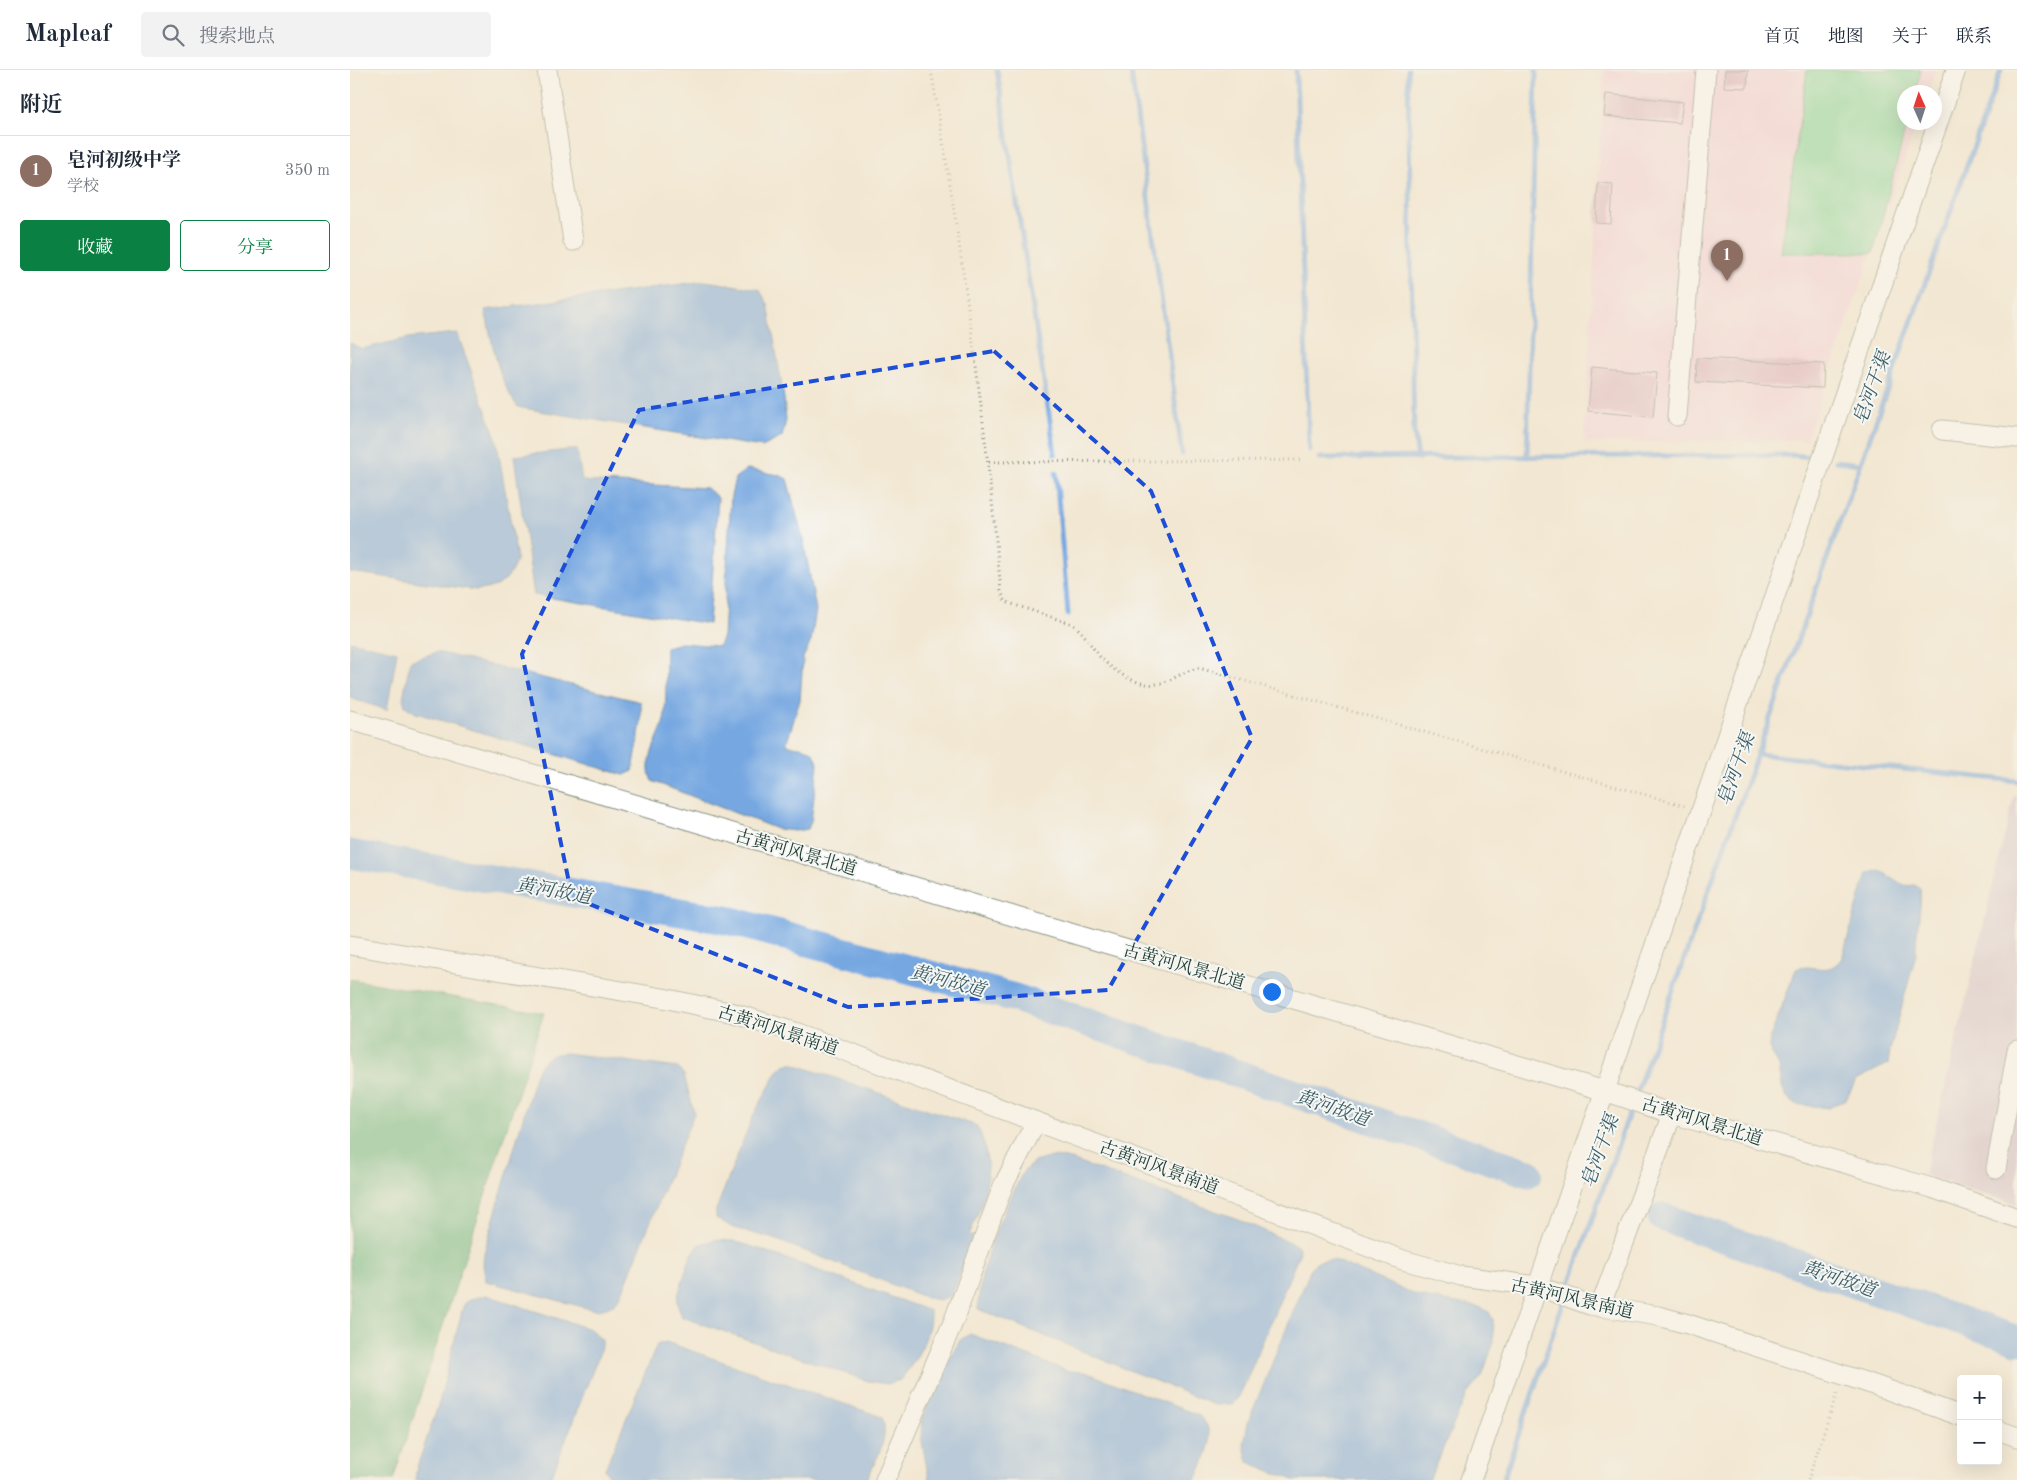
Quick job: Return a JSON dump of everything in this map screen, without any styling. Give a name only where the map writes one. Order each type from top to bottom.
[{"type":"street","points":[[547,70],[573,241]]},
{"type":"street","points":[[1677,416],[1706,70]]},
{"type":"street","points":[[1471,1480],[1537,1286],[1610,1093],[1703,811],[1956,70]]},
{"type":"street","points":[[1942,430],[2017,438]]},
{"type":"street","name":"古黄河风景北道","points":[[350,720],[1666,1111],[1932,1188],[2017,1218]]},
{"type":"street","name":"古黄河风景南道","points":[[350,945],[663,998],[734,1013],[797,1033],[1403,1260],[1461,1276],[1537,1286],[1600,1307],[1658,1316],[1688,1324],[1957,1415]]},
{"type":"street","points":[[1996,1169],[2017,1050]]},
{"type":"street","points":[[1600,1307],[1666,1111]]},
{"type":"street","points":[[885,1480],[954,1320],[1003,1186],[1036,1122]]},
{"type":"street","points":[[2002,1431],[2017,1437]]},
{"type":"path","points":[[931,70],[953,195],[989,462],[1002,597],[1006,602],[1072,624],[1080,629],[1102,660],[1134,681],[1156,684],[1191,669],[1199,668],[1703,811]]},
{"type":"path","points":[[989,462],[1304,460]]},
{"type":"path","points":[[1808,1480],[1844,1375]]},
{"type":"highlighted area","points":[[994,351],[1151,491],[1252,738],[1108,990],[848,1007],[572,897],[522,654],[639,410]]},
{"type":"shaded area","points":[[1604,70],[1936,70],[1931,85],[1897,85],[1897,130],[1915,130],[1806,440],[1584,443]]},
{"type":"shaded area","points":[[2014,796],[2017,796],[2017,1204],[1924,1175]]},
{"type":"green space","points":[[1807,70],[1921,70],[1917,85],[1897,85],[1897,130],[1905,130],[1873,253],[1781,253]]},
{"type":"green space","points":[[350,979],[544,1013],[393,1480],[350,1480]]},
{"type":"water","points":[[705,281],[759,289],[768,304],[784,398],[786,420],[782,437],[762,447],[518,407],[511,396],[500,373],[485,310]]},
{"type":"water","points":[[457,333],[496,438],[517,559],[514,567],[507,578],[497,586],[475,590],[350,572],[350,343],[362,349],[408,338]]},
{"type":"water","points":[[577,449],[582,481],[707,488],[718,498],[709,624],[534,595],[514,456]]},
{"type":"water","points":[[747,469],[779,475],[787,479],[804,543],[816,610],[811,641],[803,658],[800,700],[786,745],[810,750],[818,764],[811,821],[808,829],[795,831],[777,829],[652,781],[649,773],[651,756],[661,731],[665,714],[666,647],[681,643],[719,646],[723,636],[731,496],[735,478]]},
{"type":"water","points":[[350,641],[397,652],[387,710],[350,698]]},
{"type":"water","points":[[437,652],[641,702],[641,722],[633,771],[624,775],[416,713],[405,706],[403,698],[410,661]]},
{"type":"water","points":[[1881,871],[1905,886],[1914,885],[1920,888],[1916,954],[1890,1050],[1888,1064],[1856,1080],[1847,1098],[1829,1108],[1795,1104],[1786,1096],[1782,1086],[1779,1066],[1769,1048],[1770,1038],[1796,969],[1803,967],[1831,967],[1842,958],[1867,873]]},
{"type":"water","points":[[566,1053],[678,1068],[684,1075],[694,1113],[622,1293],[614,1304],[599,1310],[486,1281],[483,1265],[484,1253],[536,1073],[544,1060],[556,1054]]},
{"type":"water","points":[[791,1063],[977,1126],[986,1155],[987,1181],[981,1207],[969,1235],[974,1237],[952,1295],[938,1300],[922,1296],[774,1239],[734,1228],[716,1218],[716,1210],[752,1118],[778,1071],[784,1065]]},
{"type":"water","points":[[1052,1157],[1066,1158],[1238,1219],[1298,1246],[1300,1252],[1244,1386],[1238,1398],[1232,1404],[1215,1405],[978,1309],[983,1272],[993,1238],[1023,1172],[1034,1162]]},
{"type":"water","points":[[715,1240],[734,1241],[759,1249],[930,1311],[928,1330],[917,1357],[900,1380],[887,1384],[868,1381],[682,1317],[677,1302],[691,1255],[700,1244]]},
{"type":"water","points":[[1334,1260],[1418,1296],[1479,1307],[1488,1311],[1493,1319],[1494,1341],[1482,1376],[1467,1394],[1429,1480],[1294,1480],[1248,1462],[1244,1445],[1248,1422],[1310,1271],[1316,1262]]},
{"type":"water","points":[[486,1295],[590,1329],[602,1340],[600,1352],[550,1480],[415,1480],[417,1467],[439,1403],[463,1307],[467,1300]]},
{"type":"water","points":[[970,1334],[1068,1371],[1085,1372],[1198,1415],[1205,1422],[1208,1429],[1209,1446],[1196,1480],[929,1480],[921,1436],[922,1419],[931,1392],[960,1340]]},
{"type":"water","points":[[666,1342],[882,1417],[884,1425],[883,1441],[867,1480],[611,1480],[605,1469],[657,1345]]},
{"type":"building","points":[[1725,70],[1748,70],[1747,88],[1724,87]]},
{"type":"building","points":[[1606,94],[1683,102],[1680,123],[1604,116]]},
{"type":"building","points":[[1598,183],[1613,184],[1611,224],[1596,223]]},
{"type":"building","points":[[1697,358],[1824,364],[1823,388],[1696,382]]},
{"type":"building","points":[[1592,367],[1657,373],[1653,417],[1588,411]]},
{"type":"waterway","points":[[997,70],[1055,454]]},
{"type":"waterway","points":[[1131,70],[1182,454]]},
{"type":"waterway","points":[[1296,70],[1309,450]]},
{"type":"waterway","points":[[1408,70],[1414,431],[1418,458]]},
{"type":"waterway","points":[[1527,457],[1536,70]]},
{"type":"waterway","name":"皂河干渠","points":[[1635,1097],[2001,70]]},
{"type":"waterway","points":[[1319,458],[1795,455],[1810,457]]},
{"type":"waterway","points":[[1836,461],[1860,464]]},
{"type":"waterway","points":[[1056,473],[1068,614]]},
{"type":"waterway","points":[[1757,754],[2017,781]]},
{"type":"waterway","name":"黄河故道","points":[[350,854],[731,921],[1015,998],[1528,1173]]},
{"type":"waterway","name":"皂河干渠","points":[[1567,1292],[1632,1105]]},
{"type":"waterway","name":"黄河故道","points":[[1662,1217],[2017,1340]]},
{"type":"waterway","name":"皂河干渠","points":[[1503,1480],[1564,1301]]},
{"type":"place","name":"皂河初级中学","points":[[1727,281]]}]
